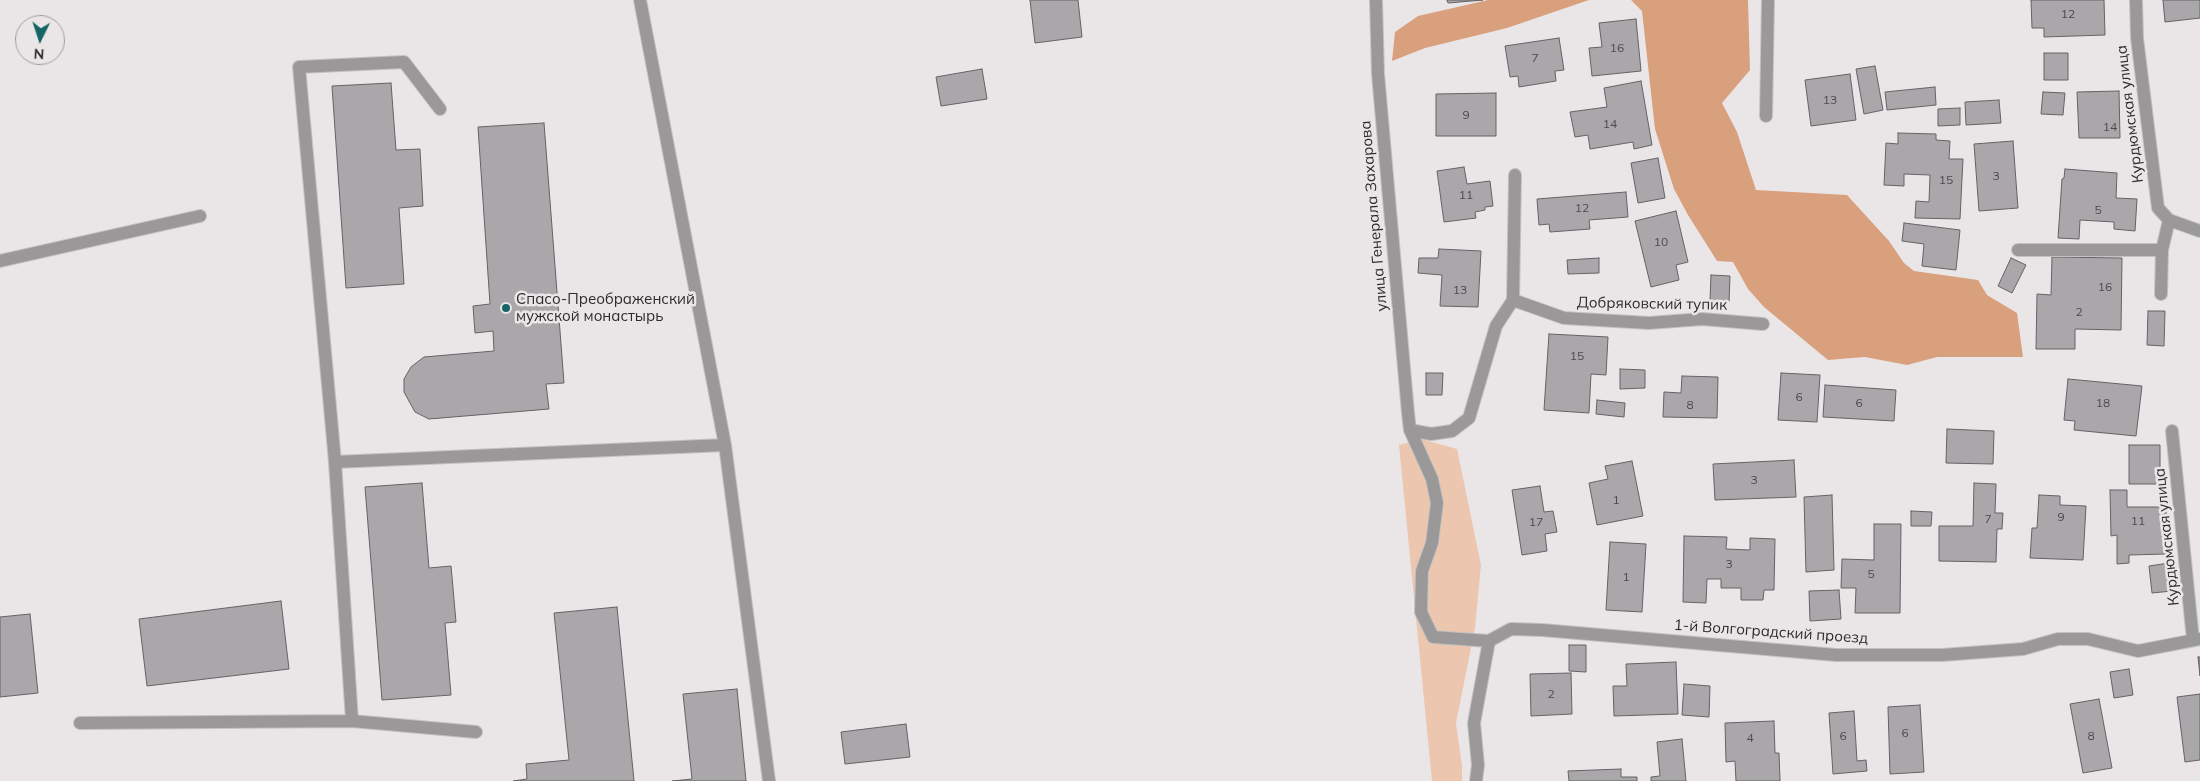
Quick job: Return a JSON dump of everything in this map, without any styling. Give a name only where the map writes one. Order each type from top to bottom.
[{"type":"street","points":[[640,0],[725,445],[769,781]]},
{"type":"street","name":"улица Генерала Захарова","points":[[1376,0],[1378,74],[1410,430],[1432,479],[1437,503],[1432,543],[1422,571],[1421,612],[1433,637],[1489,641]]},
{"type":"street","points":[[1766,116],[1768,0]]},
{"type":"street","name":"Курдюмская улица","points":[[2136,0],[2137,38],[2158,208],[2169,220]]},
{"type":"street","points":[[352,721],[335,462],[299,67],[404,62],[440,109]]},
{"type":"street","points":[[1410,430],[1431,434],[1452,431],[1469,418],[1496,326],[1513,300],[1515,175]]},
{"type":"street","points":[[0,261],[200,216]]},
{"type":"street","points":[[2161,294],[2162,250],[2169,220],[2200,231]]},
{"type":"street","points":[[2018,250],[2162,250]]},
{"type":"street","name":"Добряковский тупик","points":[[1513,300],[1564,318],[1649,323],[1702,319],[1763,324]]},
{"type":"street","name":"Курдюмская улица","points":[[2172,431],[2197,639]]},
{"type":"street","points":[[335,462],[725,445]]},
{"type":"street","name":"1-й Волгоградский проезд","points":[[1489,641],[1511,628],[1845,656],[1942,655],[2022,649],[2058,639],[2088,639],[2138,651],[2197,639]]},
{"type":"street","points":[[1476,781],[1478,766],[1474,723],[1489,641]]},
{"type":"street","points":[[80,723],[352,721],[476,732]]},
{"type":"shaded area","points":[[1488,0],[1589,0],[1507,28],[1425,48],[1392,61],[1395,32],[1418,16]]},
{"type":"shaded area","points":[[1631,0],[1748,0],[1750,70],[1722,103],[1737,132],[1756,190],[1847,195],[1889,241],[1904,263],[1914,271],[1978,280],[1987,295],[2017,313],[2023,357],[1937,357],[1907,365],[1865,357],[1828,360],[1764,307],[1748,289],[1733,262],[1717,261],[1674,189],[1655,129],[1642,11]]},
{"type":"shaded area","points":[[1421,439],[1457,449],[1481,565],[1475,628],[1456,723],[1462,766],[1462,781],[1432,781],[1399,445]]},
{"type":"building","points":[[1030,0],[1078,0],[1082,37],[1035,43]]},
{"type":"building","points":[[1447,0],[1483,0],[1448,3]]},
{"type":"building","points":[[2031,0],[2104,0],[2105,35],[2044,37],[2044,28],[2032,28]]},
{"type":"building","points":[[2163,0],[2200,0],[2200,18],[2165,22]]},
{"type":"building","points":[[1636,19],[1641,71],[1592,76],[1589,48],[1602,47],[1599,23]]},
{"type":"building","points":[[1559,38],[1564,70],[1555,71],[1556,81],[1519,87],[1518,76],[1510,77],[1505,46]]},
{"type":"building","points":[[2044,53],[2068,53],[2068,80],[2044,80]]},
{"type":"building","points":[[1875,66],[1883,110],[1864,114],[1856,69]]},
{"type":"building","points":[[982,69],[987,99],[941,106],[936,77]]},
{"type":"building","points":[[1850,74],[1856,120],[1811,126],[1805,80]]},
{"type":"building","points":[[1641,81],[1652,145],[1634,149],[1633,142],[1590,149],[1588,135],[1575,137],[1570,112],[1607,107],[1604,88]]},
{"type":"building","points":[[391,83],[396,150],[420,149],[423,206],[399,208],[404,284],[346,288],[332,86]]},
{"type":"building","points":[[1935,87],[1936,105],[1887,110],[1885,92]]},
{"type":"building","points":[[2119,91],[2120,138],[2079,138],[2077,92]]},
{"type":"building","points":[[2043,92],[2065,93],[2063,115],[2041,114]]},
{"type":"building","points":[[1496,93],[1496,136],[1436,136],[1436,94]]},
{"type":"building","points":[[1999,100],[2001,123],[1966,125],[1965,102]]},
{"type":"building","points":[[1960,108],[1960,125],[1938,126],[1938,109]]},
{"type":"building","points":[[544,123],[564,383],[546,384],[549,409],[429,419],[415,412],[404,392],[404,379],[411,367],[424,357],[494,351],[493,331],[475,333],[473,306],[490,304],[478,127]]},
{"type":"building","points":[[1898,133],[1936,134],[1936,140],[1950,141],[1949,159],[1963,159],[1960,219],[1915,218],[1916,201],[1929,202],[1930,175],[1904,174],[1904,186],[1884,185],[1886,143],[1898,144]]},
{"type":"building","points":[[2013,141],[2018,208],[1979,211],[1974,144]]},
{"type":"building","points":[[1658,158],[1665,198],[1638,203],[1631,163]]},
{"type":"building","points":[[1464,167],[1467,184],[1490,181],[1493,206],[1485,207],[1485,210],[1475,212],[1476,218],[1444,222],[1437,171]]},
{"type":"building","points":[[2065,169],[2117,173],[2116,198],[2137,199],[2135,231],[2114,229],[2114,222],[2080,220],[2079,239],[2058,238],[2062,179],[2064,178]]},
{"type":"building","points":[[1626,192],[1628,217],[1589,220],[1590,229],[1550,232],[1549,224],[1539,225],[1537,199]]},
{"type":"building","points":[[1676,211],[1688,262],[1676,265],[1679,280],[1651,287],[1635,221]]},
{"type":"building","points":[[1904,223],[1960,230],[1956,270],[1922,266],[1924,244],[1902,241]]},
{"type":"building","points":[[1439,249],[1481,251],[1478,307],[1440,306],[1442,275],[1418,273],[1419,258],[1438,258]]},
{"type":"building","points":[[2052,257],[2122,258],[2121,330],[2075,329],[2075,349],[2036,349],[2037,294],[2051,295]]},
{"type":"building","points":[[1599,258],[1599,273],[1568,274],[1567,260]]},
{"type":"building","points":[[2011,258],[2026,265],[2012,293],[1998,286]]},
{"type":"building","points":[[1711,275],[1730,276],[1729,302],[1710,301]]},
{"type":"building","points":[[2148,311],[2165,311],[2164,346],[2147,345]]},
{"type":"building","points":[[1549,334],[1608,337],[1606,375],[1591,374],[1589,413],[1544,410]]},
{"type":"building","points":[[1620,369],[1645,370],[1645,388],[1620,389]]},
{"type":"building","points":[[1426,373],[1443,373],[1442,395],[1426,395]]},
{"type":"building","points":[[1781,373],[1820,375],[1817,422],[1778,420]]},
{"type":"building","points":[[1682,376],[1718,377],[1717,418],[1663,417],[1664,392],[1681,393]]},
{"type":"building","points":[[2068,379],[2142,386],[2136,436],[2074,430],[2075,421],[2064,420]]},
{"type":"building","points":[[1825,385],[1896,390],[1894,421],[1823,417]]},
{"type":"building","points":[[1597,400],[1625,403],[1624,417],[1596,414]]},
{"type":"building","points":[[1947,429],[1994,431],[1993,464],[1946,463]]},
{"type":"building","points":[[2129,445],[2160,445],[2160,484],[2129,484]]},
{"type":"building","points":[[1794,460],[1796,497],[1715,500],[1713,464]]},
{"type":"building","points":[[1632,461],[1643,516],[1597,525],[1589,483],[1608,479],[1605,466]]},
{"type":"building","points":[[422,483],[429,568],[451,566],[456,622],[445,623],[451,695],[382,700],[365,487]]},
{"type":"building","points":[[1974,483],[1996,484],[1995,513],[2003,513],[2002,529],[1997,529],[1996,562],[1939,561],[1939,526],[1973,526]]},
{"type":"building","points":[[1540,486],[1544,512],[1553,511],[1557,532],[1545,534],[1547,551],[1522,555],[1512,490]]},
{"type":"building","points":[[2110,490],[2127,490],[2127,507],[2166,507],[2166,554],[2129,555],[2129,563],[2117,564],[2117,535],[2111,536]]},
{"type":"building","points":[[1832,495],[1834,570],[1806,572],[1804,497]]},
{"type":"building","points":[[2039,495],[2060,496],[2060,505],[2086,506],[2083,560],[2030,558],[2032,528],[2037,528]]},
{"type":"building","points":[[1911,511],[1932,512],[1931,526],[1911,526]]},
{"type":"building","points":[[1874,524],[1901,524],[1900,613],[1855,613],[1856,588],[1841,588],[1842,559],[1874,560]]},
{"type":"building","points":[[1684,536],[1727,537],[1726,549],[1750,550],[1750,538],[1775,539],[1774,590],[1764,590],[1763,600],[1741,600],[1741,588],[1721,588],[1721,579],[1707,579],[1706,603],[1683,602]]},
{"type":"building","points":[[1610,542],[1646,544],[1642,612],[1606,610]]},
{"type":"building","points":[[2169,563],[2172,591],[2152,593],[2149,566]]},
{"type":"building","points":[[1839,590],[1841,619],[1810,621],[1809,591]]},
{"type":"building","points":[[281,601],[289,669],[147,686],[139,619]]},
{"type":"building","points":[[617,607],[634,781],[513,781],[527,779],[526,764],[569,760],[554,613]]},
{"type":"building","points":[[30,614],[38,693],[0,697],[0,617]]},
{"type":"building","points":[[1569,645],[1586,645],[1586,672],[1569,671]]},
{"type":"building","points":[[2198,657],[2200,657],[2200,676]]},
{"type":"building","points":[[1676,662],[1678,714],[1614,716],[1613,686],[1627,686],[1626,664]]},
{"type":"building","points":[[2129,669],[2133,695],[2114,698],[2110,672]]},
{"type":"building","points":[[1571,673],[1572,714],[1531,716],[1530,674]]},
{"type":"building","points":[[1684,684],[1710,686],[1709,717],[1682,715]]},
{"type":"building","points":[[737,689],[746,781],[672,781],[692,779],[683,694]]},
{"type":"building","points":[[2200,694],[2200,760],[2185,762],[2177,697]]},
{"type":"building","points":[[2099,699],[2112,768],[2083,773],[2070,704]]},
{"type":"building","points":[[1920,705],[1924,772],[1890,774],[1888,707]]},
{"type":"building","points":[[1854,711],[1857,761],[1866,760],[1867,771],[1833,774],[1829,713]]},
{"type":"building","points":[[1774,721],[1775,753],[1779,753],[1780,781],[1736,781],[1735,761],[1726,762],[1725,723]]},
{"type":"building","points":[[906,724],[910,757],[845,764],[841,732]]},
{"type":"building","points":[[1682,739],[1686,781],[1651,781],[1651,777],[1660,776],[1657,742]]},
{"type":"building","points":[[1621,769],[1621,777],[1637,777],[1637,781],[1569,781],[1568,771]]},
{"type":"place","name":"Спасо-Преображенский мужской монастырь","points":[[506,308]]}]
